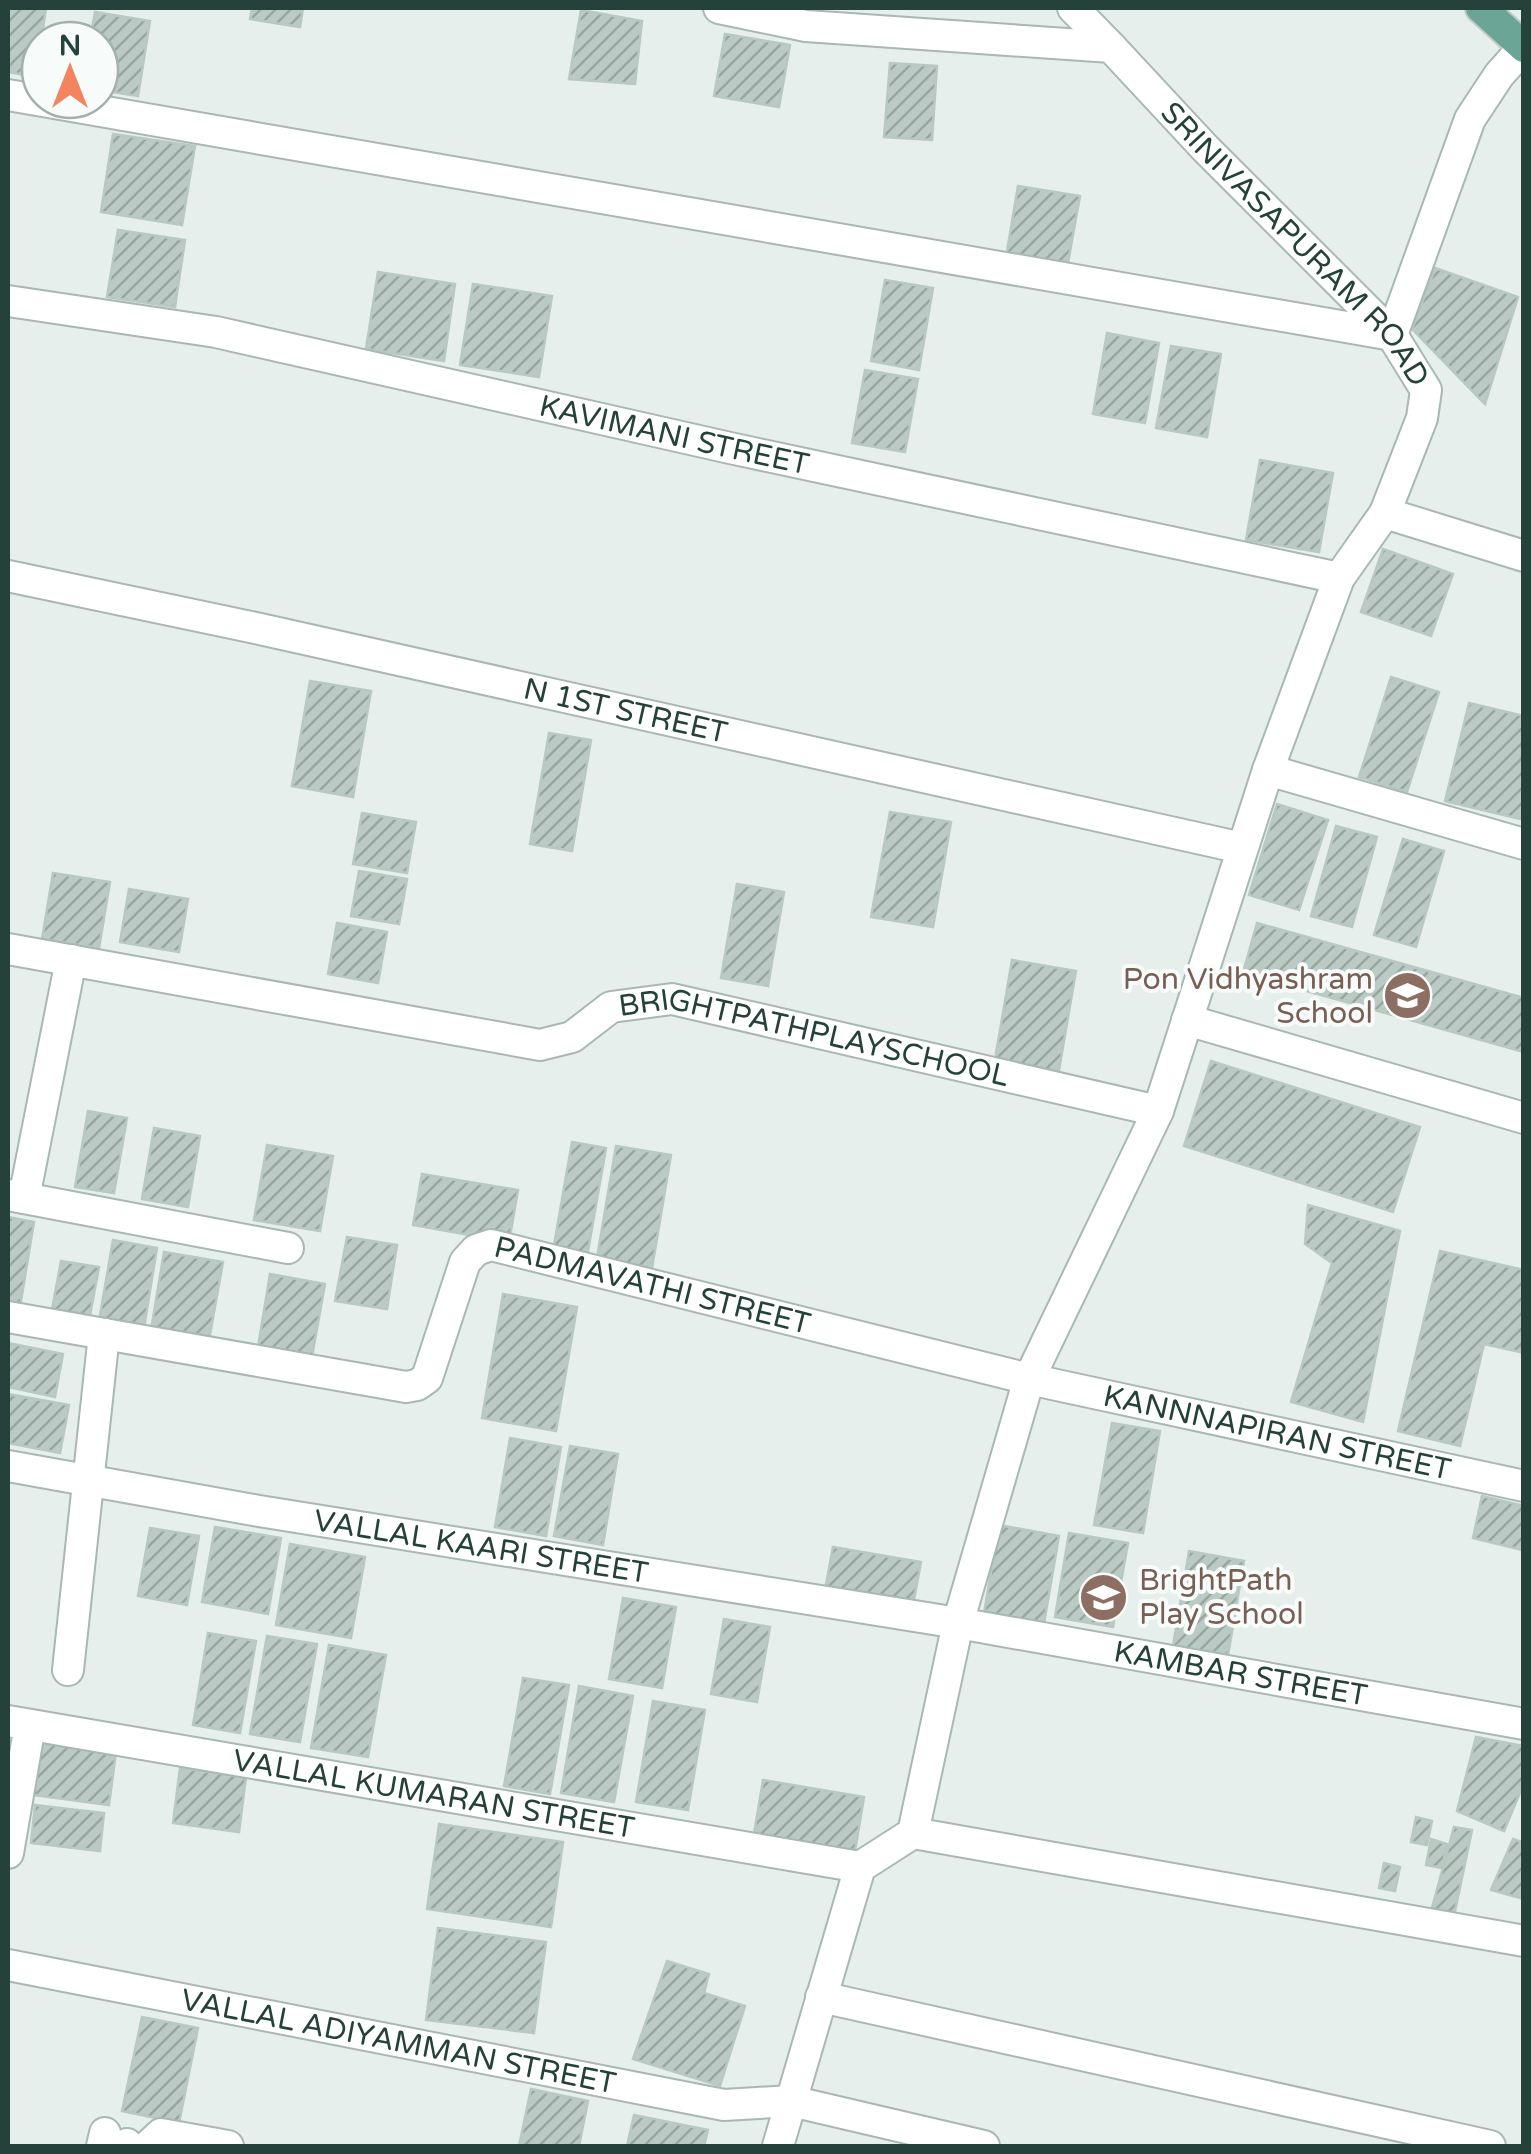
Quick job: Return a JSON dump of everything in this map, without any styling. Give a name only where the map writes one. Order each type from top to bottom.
[{"type":"main road","points":[[1482,8],[1524,47]]},
{"type":"street","points":[[720,8],[806,26],[1111,47]]},
{"type":"street","name":"SRINIVASAPURAM ROAD","points":[[913,1833],[958,1622],[1029,1378],[1158,1111],[1268,770],[1339,578],[1385,513],[1422,418],[1426,390],[1392,335],[1205,148],[1073,8]]},
{"type":"street","points":[[8,95],[1392,335],[1470,119],[1524,47]]},
{"type":"street","name":"KAVIMANI STREET","points":[[8,301],[216,332],[749,452],[1339,578]]},
{"type":"street","points":[[1385,513],[1524,556]]},
{"type":"street","name":"N 1ST STREET","points":[[8,576],[1242,848]]},
{"type":"street","points":[[1268,770],[1524,844]]},
{"type":"street","name":"BRIGHTPATHPLAYSCHOOL","points":[[8,949],[540,1045],[572,1037],[611,1007],[672,999],[1158,1111]]},
{"type":"street","points":[[71,960],[16,1197],[288,1248]]},
{"type":"street","points":[[1187,1020],[1524,1118]]},
{"type":"street","name":"PADMAVATHI STREET","points":[[8,1318],[417,1386],[428,1378],[465,1262],[476,1250],[491,1246],[1029,1378]]},
{"type":"street","points":[[68,1670],[104,1334]]},
{"type":"street","name":"KANNNAPIRAN STREET","points":[[1029,1378],[1524,1486]]},
{"type":"street","name":"VALLAL KAARI STREET","points":[[8,1466],[958,1622]]},
{"type":"street","name":"KAMBAR STREET","points":[[958,1622],[1524,1724]]},
{"type":"street","points":[[8,1853],[19,1723]]},
{"type":"street","name":"VALLAL KUMARAN STREET","points":[[19,1723],[860,1866]]},
{"type":"street","points":[[778,2146],[860,1866],[913,1833],[1524,1941]]},
{"type":"street","name":"VALLAL ADIYAMMAN STREET","points":[[8,1965],[724,2105],[791,2100],[984,2146]]},
{"type":"street","points":[[821,1997],[1490,2146]]},
{"type":"street","points":[[122,2143],[161,2134],[228,2146]]},
{"type":"building","points":[[8,8],[46,8],[44,20],[20,20],[20,74],[8,72]]},
{"type":"building","points":[[252,8],[303,8],[300,27],[250,19]]},
{"type":"building","points":[[581,10],[642,21],[635,84],[569,79]]},
{"type":"building","points":[[95,12],[150,21],[138,96],[120,93],[120,20],[94,20]]},
{"type":"building","points":[[725,34],[790,45],[779,107],[714,96]]},
{"type":"building","points":[[890,63],[937,66],[932,140],[884,137]]},
{"type":"building","points":[[113,134],[195,146],[182,225],[101,212]]},
{"type":"building","points":[[1018,186],[1080,196],[1066,274],[1005,263]]},
{"type":"building","points":[[118,230],[185,240],[175,307],[107,297]]},
{"type":"building","points":[[1435,268],[1518,297],[1485,404],[1412,329]]},
{"type":"building","points":[[378,272],[455,284],[444,361],[366,349]]},
{"type":"building","points":[[885,280],[933,288],[919,370],[871,361]]},
{"type":"building","points":[[473,284],[552,296],[539,377],[460,365]]},
{"type":"building","points":[[1107,333],[1159,343],[1145,423],[1093,414]]},
{"type":"building","points":[[1171,346],[1221,354],[1207,437],[1156,428]]},
{"type":"building","points":[[865,370],[918,379],[905,452],[852,443]]},
{"type":"building","points":[[1260,460],[1333,473],[1319,552],[1246,540]]},
{"type":"building","points":[[1383,549],[1453,574],[1431,636],[1361,612]]},
{"type":"building","points":[[1391,677],[1439,692],[1407,792],[1359,777]]},
{"type":"building","points":[[310,681],[371,691],[353,797],[292,786]]},
{"type":"building","points":[[1469,703],[1524,716],[1524,820],[1445,801]]},
{"type":"building","points":[[549,733],[591,740],[572,851],[530,844]]},
{"type":"building","points":[[1277,804],[1328,820],[1299,910],[1249,895]]},
{"type":"building","points":[[890,812],[951,822],[933,927],[871,917]]},
{"type":"building","points":[[362,813],[416,822],[407,873],[353,864]]},
{"type":"building","points":[[1336,826],[1377,837],[1352,927],[1311,916]]},
{"type":"building","points":[[1403,839],[1444,851],[1416,947],[1374,935]]},
{"type":"building","points":[[359,871],[407,879],[399,924],[351,916]]},
{"type":"building","points":[[53,873],[110,882],[99,948],[42,939]]},
{"type":"building","points":[[737,884],[784,892],[768,986],[721,978]]},
{"type":"building","points":[[129,889],[188,899],[179,952],[120,942]]},
{"type":"building","points":[[337,923],[387,932],[378,983],[328,974]]},
{"type":"building","points":[[1257,923],[1524,998],[1524,1052],[1243,973]]},
{"type":"building","points":[[1012,960],[1076,971],[1058,1076],[994,1065]]},
{"type":"building","points":[[1211,1061],[1420,1127],[1393,1212],[1184,1146]]},
{"type":"building","points":[[88,1111],[127,1118],[114,1193],[75,1187]]},
{"type":"building","points":[[154,1128],[200,1136],[188,1207],[142,1199]]},
{"type":"building","points":[[572,1142],[606,1148],[587,1257],[553,1251]]},
{"type":"building","points":[[267,1145],[333,1156],[320,1231],[254,1220]]},
{"type":"building","points":[[616,1146],[671,1155],[652,1268],[597,1258]]},
{"type":"building","points":[[422,1174],[518,1190],[509,1242],[413,1225]]},
{"type":"building","points":[[1308,1205],[1400,1231],[1363,1422],[1291,1402],[1332,1263],[1305,1244]]},
{"type":"building","points":[[8,1217],[34,1222],[20,1307],[8,1305]]},
{"type":"building","points":[[347,1237],[397,1245],[387,1309],[335,1301]]},
{"type":"building","points":[[113,1240],[157,1248],[143,1334],[98,1327]]},
{"type":"building","points":[[1440,1251],[1524,1270],[1524,1353],[1484,1344],[1460,1446],[1398,1431]]},
{"type":"building","points":[[164,1252],[223,1262],[209,1340],[151,1330]]},
{"type":"building","points":[[61,1261],[99,1267],[89,1321],[51,1315]]},
{"type":"building","points":[[270,1274],[325,1284],[311,1362],[257,1353]]},
{"type":"building","points":[[503,1294],[577,1307],[556,1431],[482,1418]]},
{"type":"building","points":[[8,1343],[63,1354],[55,1397],[8,1387]]},
{"type":"building","points":[[8,1394],[69,1405],[60,1453],[8,1443]]},
{"type":"building","points":[[1112,1423],[1160,1431],[1143,1533],[1094,1525]]},
{"type":"building","points":[[510,1438],[561,1447],[546,1536],[495,1527]]},
{"type":"building","points":[[570,1446],[618,1454],[603,1545],[554,1536]]},
{"type":"building","points":[[1482,1496],[1524,1506],[1522,1550],[1473,1538]]},
{"type":"building","points":[[999,1525],[1059,1536],[1042,1635],[982,1625]]},
{"type":"building","points":[[215,1527],[281,1538],[268,1614],[202,1602]]},
{"type":"building","points":[[150,1528],[199,1536],[187,1605],[138,1596]]},
{"type":"building","points":[[1069,1533],[1128,1543],[1113,1627],[1055,1617]]},
{"type":"building","points":[[290,1544],[365,1557],[351,1638],[276,1625]]},
{"type":"building","points":[[833,1547],[921,1562],[913,1605],[825,1590]]},
{"type":"building","points":[[1189,1551],[1244,1561],[1228,1655],[1173,1646]]},
{"type":"building","points":[[623,1598],[676,1607],[662,1688],[609,1679]]},
{"type":"building","points":[[724,1619],[770,1627],[757,1702],[711,1694]]},
{"type":"building","points":[[208,1633],[256,1641],[240,1733],[193,1725]]},
{"type":"building","points":[[267,1636],[317,1644],[300,1742],[250,1734]]},
{"type":"building","points":[[329,1645],[386,1655],[368,1757],[311,1748]]},
{"type":"building","points":[[523,1678],[569,1685],[550,1794],[504,1786]]},
{"type":"building","points":[[579,1686],[633,1696],[614,1802],[561,1793]]},
{"type":"building","points":[[653,1701],[705,1710],[688,1810],[636,1802]]},
{"type":"building","points":[[1476,1737],[1524,1746],[1524,1783],[1504,1831],[1457,1811]]},
{"type":"building","points":[[39,1743],[116,1752],[109,1805],[33,1795]]},
{"type":"building","points":[[180,1768],[246,1777],[239,1832],[173,1823]]},
{"type":"building","points":[[763,1780],[864,1797],[854,1857],[753,1840]]},
{"type":"building","points":[[35,1805],[104,1813],[100,1851],[31,1843]]},
{"type":"building","points":[[1416,1817],[1432,1821],[1427,1845],[1411,1842]]},
{"type":"building","points":[[439,1824],[563,1842],[551,1927],[427,1909]]},
{"type":"building","points":[[1454,1827],[1472,1830],[1454,1916],[1432,1908]]},
{"type":"building","points":[[1431,1839],[1447,1844],[1442,1868],[1426,1865]]},
{"type":"building","points":[[1513,1839],[1524,1843],[1524,1899],[1491,1890]]},
{"type":"building","points":[[1384,1863],[1400,1867],[1395,1891],[1379,1888]]},
{"type":"building","points":[[438,1928],[546,1942],[534,2033],[426,2020]]},
{"type":"building","points":[[667,1961],[709,1974],[704,1993],[745,2006],[720,2086],[633,2059]]},
{"type":"building","points":[[142,2017],[198,2028],[179,2123],[122,2111]]},
{"type":"building","points":[[531,2089],[588,2101],[579,2146],[519,2146]]},
{"type":"building","points":[[634,2115],[708,2130],[704,2146],[627,2146]]},
{"type":"place","name":"Pon Vidhyashram School","points":[[1408,996]]},
{"type":"place","name":"BrightPath Play School","points":[[1104,1597]]}]
